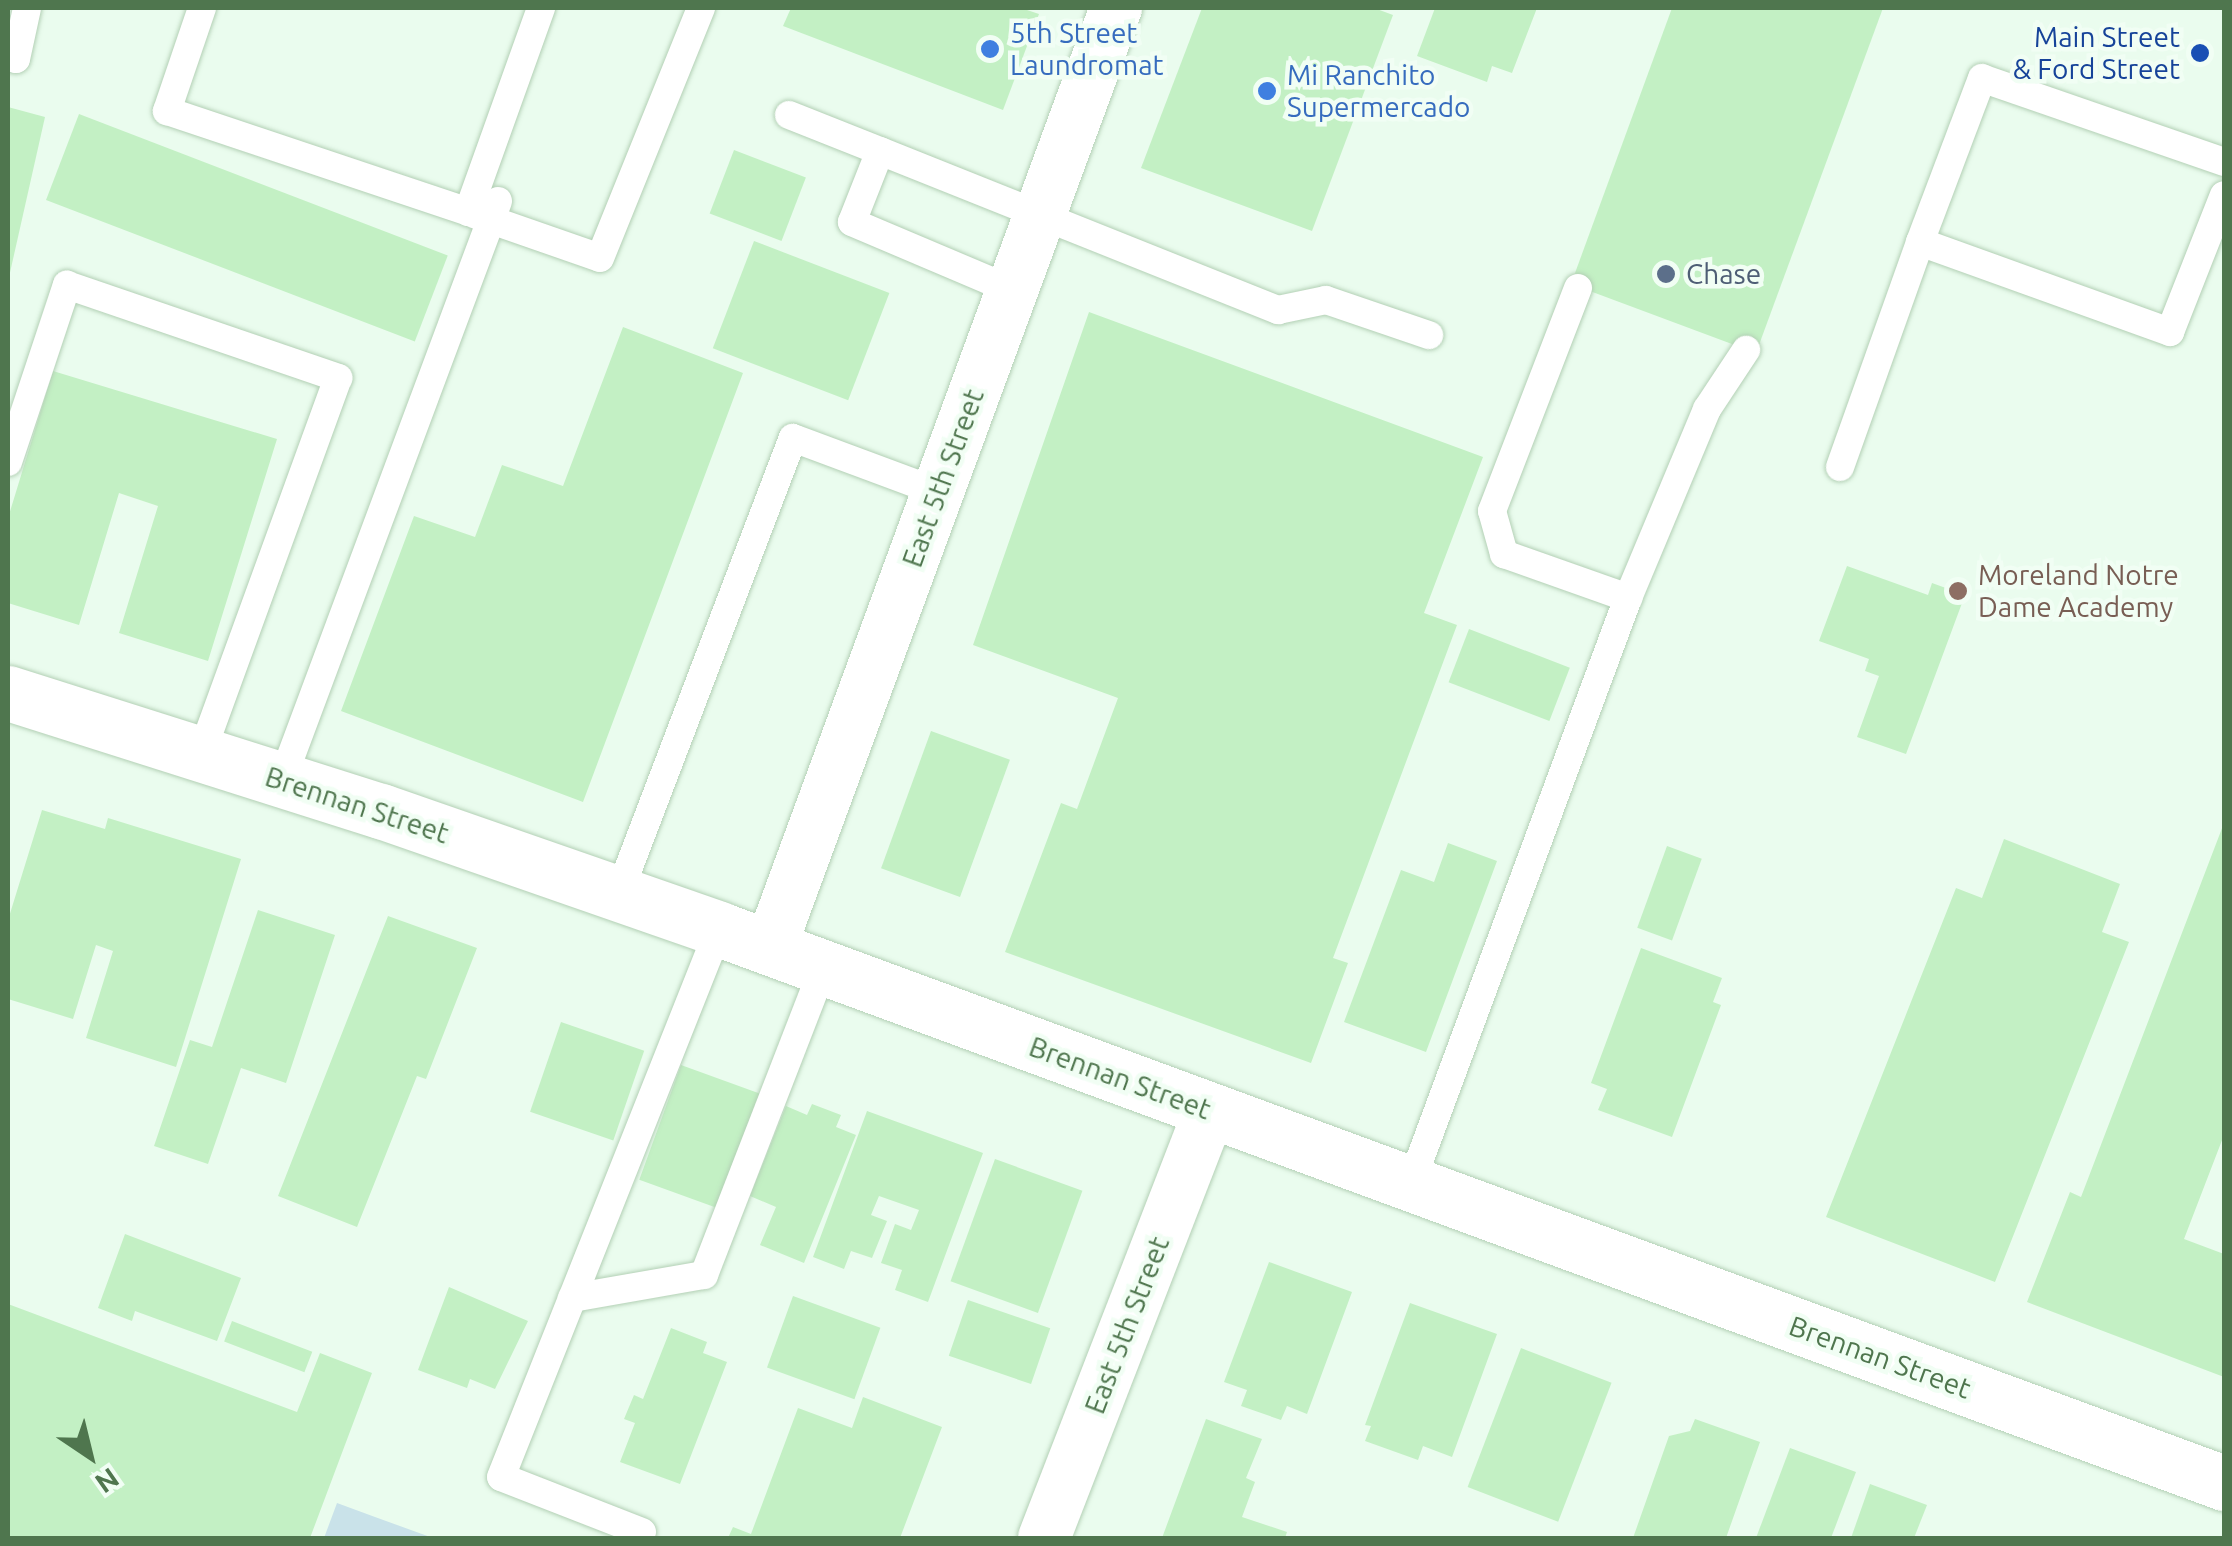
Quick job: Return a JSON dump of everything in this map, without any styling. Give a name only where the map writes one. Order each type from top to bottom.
[{"type":"street","name":"East 5th Street","points":[[770,948],[1116,8]]},
{"type":"street","name":"Brennan Street","points":[[8,693],[282,780],[718,929],[2224,1483]]},
{"type":"street","name":"East 5th Street","points":[[1044,1538],[1210,1112]]},
{"type":"lane","points":[[8,56],[16,59],[28,8]]},
{"type":"lane","points":[[202,8],[167,111],[486,211],[600,258],[701,8]]},
{"type":"lane","points":[[282,780],[486,211],[542,8]]},
{"type":"lane","points":[[1840,467],[1982,78],[2224,162]]},
{"type":"lane","points":[[789,115],[1278,310],[1326,300],[1429,336]]},
{"type":"lane","points":[[880,151],[852,222],[1012,290]]},
{"type":"lane","points":[[1920,242],[2170,332],[2224,195]]},
{"type":"lane","points":[[8,462],[67,286],[338,378],[201,754]]},
{"type":"lane","points":[[1578,288],[1492,511],[1504,554],[1628,598]]},
{"type":"lane","points":[[1410,1186],[1628,598],[1707,409],[1746,350]]},
{"type":"lane","points":[[618,894],[793,438],[938,492]]},
{"type":"lane","points":[[642,1532],[502,1477],[718,929]]},
{"type":"lane","points":[[572,1298],[704,1275],[823,968]]},
{"type":"shaded area","points":[[337,1503],[375,1517],[433,1538],[324,1538]]},
{"type":"building","points":[[791,8],[1021,8],[1039,14],[1003,110],[783,26]]},
{"type":"building","name":"Mi Ranchito Supermercado","points":[[1202,8],[1374,8],[1393,15],[1312,231],[1141,168]]},
{"type":"building","points":[[1435,8],[1537,8],[1512,73],[1492,66],[1487,82],[1417,56]]},
{"type":"building","points":[[1672,8],[1883,8],[1756,353],[1571,284]]},
{"type":"building","points":[[8,107],[45,117],[9,277],[8,277]]},
{"type":"building","points":[[79,114],[448,256],[415,341],[46,200]]},
{"type":"building","points":[[734,150],[806,178],[782,241],[710,213]]},
{"type":"building","points":[[754,241],[889,293],[848,400],[713,348]]},
{"type":"building","points":[[1089,312],[1483,457],[1424,613],[1457,625],[1333,958],[1348,963],[1311,1063],[1005,952],[1061,803],[1077,809],[1118,698],[973,645]]},
{"type":"building","points":[[623,327],[743,373],[583,802],[341,711],[414,516],[475,537],[502,465],[563,486]]},
{"type":"building","points":[[53,371],[277,439],[208,661],[119,633],[158,506],[119,493],[79,625],[8,603],[8,518]]},
{"type":"building","points":[[1847,566],[1928,595],[1932,583],[1965,595],[1906,754],[1857,737],[1879,676],[1865,671],[1869,659],[1819,641]]},
{"type":"building","points":[[1469,629],[1570,668],[1549,721],[1449,682]]},
{"type":"building","points":[[931,731],[1010,760],[960,897],[881,868]]},
{"type":"building","points":[[42,810],[105,829],[108,818],[241,859],[176,1067],[86,1038],[113,951],[96,945],[73,1019],[8,999],[8,920]]},
{"type":"building","points":[[2224,823],[2224,1135],[2184,1239],[2224,1254],[2224,1377],[2027,1302],[2070,1192],[2081,1197]]},
{"type":"building","points":[[2004,839],[2120,884],[2102,932],[2129,942],[1995,1282],[1826,1217],[1956,888],[1982,898]]},
{"type":"building","points":[[1448,843],[1497,861],[1426,1052],[1344,1022],[1401,870],[1434,882]]},
{"type":"building","points":[[1667,846],[1702,859],[1672,940],[1637,928]]},
{"type":"building","points":[[258,910],[335,935],[286,1083],[241,1068],[208,1164],[154,1146],[190,1040],[212,1047]]},
{"type":"building","points":[[388,916],[477,948],[426,1079],[417,1076],[357,1227],[278,1196]]},
{"type":"building","points":[[1641,948],[1722,978],[1713,1002],[1721,1005],[1672,1137],[1598,1110],[1607,1089],[1591,1083]]},
{"type":"building","points":[[561,1022],[644,1051],[613,1140],[530,1112]]},
{"type":"building","points":[[681,1065],[764,1095],[722,1210],[639,1180]]},
{"type":"building","points":[[812,1104],[841,1115],[836,1127],[856,1135],[804,1263],[760,1245],[776,1207],[750,1196],[786,1106],[807,1115]]},
{"type":"building","points":[[867,1111],[983,1153],[928,1302],[895,1290],[902,1270],[881,1263],[895,1224],[911,1230],[919,1210],[879,1196],[871,1215],[887,1221],[872,1258],[851,1251],[844,1269],[813,1257]]},
{"type":"building","points":[[995,1159],[1082,1191],[1038,1313],[951,1281]]},
{"type":"building","points":[[125,1234],[241,1278],[217,1341],[135,1311],[132,1321],[98,1308]]},
{"type":"building","points":[[1269,1262],[1352,1292],[1307,1414],[1287,1406],[1281,1420],[1241,1406],[1247,1390],[1224,1382]]},
{"type":"building","points":[[449,1287],[528,1321],[495,1389],[470,1379],[467,1388],[418,1370]]},
{"type":"building","points":[[793,1296],[880,1328],[854,1399],[767,1367]]},
{"type":"building","points":[[968,1300],[1050,1328],[1031,1384],[949,1356]]},
{"type":"building","points":[[1410,1303],[1497,1334],[1452,1457],[1423,1446],[1418,1460],[1365,1441],[1371,1426],[1365,1425]]},
{"type":"building","points":[[8,1304],[297,1412],[320,1353],[372,1373],[310,1538],[8,1538]]},
{"type":"building","points":[[232,1321],[312,1352],[304,1372],[224,1342]]},
{"type":"building","points":[[671,1328],[707,1342],[703,1353],[727,1362],[680,1484],[620,1462],[635,1423],[624,1419],[634,1395],[643,1399]]},
{"type":"building","points":[[1521,1348],[1612,1383],[1558,1522],[1468,1487]]},
{"type":"building","points":[[863,1397],[942,1427],[900,1538],[728,1538],[733,1527],[751,1534],[798,1408],[852,1428]]},
{"type":"building","points":[[1206,1419],[1262,1439],[1246,1478],[1255,1482],[1242,1517],[1287,1532],[1285,1538],[1162,1538]]},
{"type":"building","points":[[1695,1419],[1760,1442],[1726,1538],[1633,1538],[1669,1436],[1690,1431]]},
{"type":"building","points":[[1790,1448],[1856,1472],[1831,1538],[1756,1538]]},
{"type":"building","points":[[1870,1484],[1927,1505],[1914,1538],[1851,1538]]},
{"type":"place","name":"5th Street Laundromat","points":[[990,49]]},
{"type":"place","name":"Main Street & Ford Street","points":[[2200,53]]},
{"type":"place","name":"Mi Ranchito Supermercado","points":[[1267,91]]},
{"type":"place","name":"Chase","points":[[1666,274]]},
{"type":"place","name":"Moreland Notre Dame Academy","points":[[1958,591]]}]
